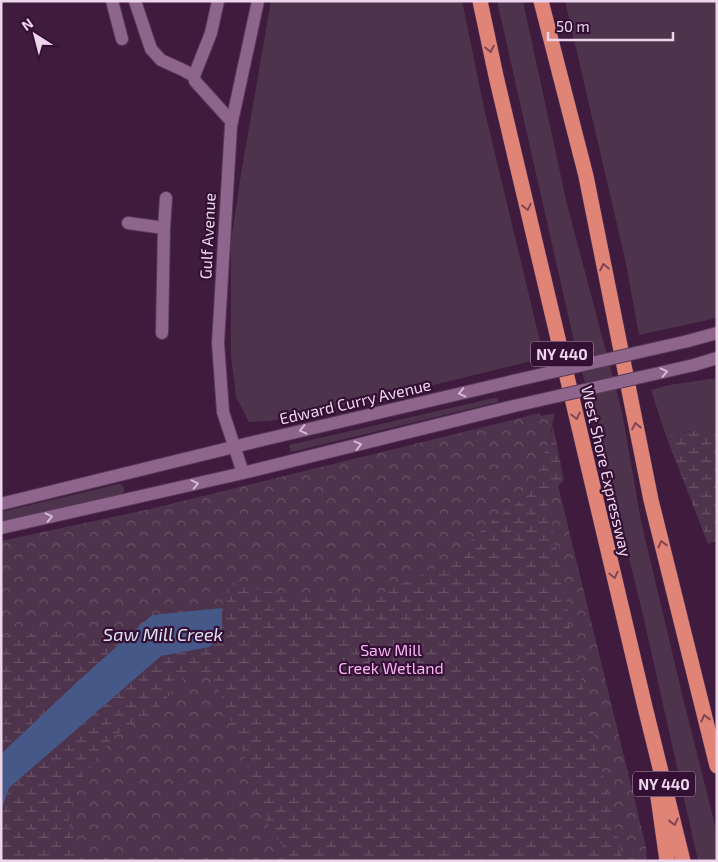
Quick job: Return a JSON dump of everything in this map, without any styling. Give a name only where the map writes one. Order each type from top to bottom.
[{"type":"highway","name":"West Shore Expressway","points":[[480,1],[496,76],[683,861]]},
{"type":"highway","name":"NY 440","points":[[542,1],[586,176],[651,500],[717,766]]},
{"type":"highway","points":[[552,1],[586,176]]},
{"type":"highway","points":[[645,707],[667,861]]},
{"type":"street","points":[[112,1],[122,39]]},
{"type":"street","points":[[135,1],[151,49],[161,60],[194,76]]},
{"type":"street","points":[[218,1],[211,33],[194,76],[195,81],[232,121]]},
{"type":"street","name":"Gulf Avenue","points":[[243,473],[223,412],[218,343],[232,121],[258,1]]},
{"type":"street","points":[[162,333],[166,198]]},
{"type":"street","points":[[128,223],[164,228]]},
{"type":"street","name":"Edward Curry Avenue","points":[[1,504],[717,333]]},
{"type":"street","points":[[1,528],[243,473],[717,358]]},
{"type":"green space","points":[[271,1],[462,1],[485,112],[544,358],[397,394],[270,421],[249,422],[236,397],[231,356],[231,241]]},
{"type":"green space","points":[[497,1],[523,1],[566,200],[622,412],[641,521],[717,833],[717,861],[698,861],[643,615],[573,337]]},
{"type":"green space","points":[[565,1],[717,1],[717,318],[639,335],[625,259]]},
{"type":"green space","points":[[717,378],[717,426],[666,436],[651,390],[669,385]]},
{"type":"green space","points":[[497,398],[498,402],[291,452],[289,445]]},
{"type":"green space","name":"Saw Mill Creek Wetland","points":[[540,413],[541,416],[555,413],[548,444],[646,847],[647,861],[1,861],[1,541],[150,509]]},
{"type":"green space","points":[[553,426],[564,480],[547,498],[578,666],[623,861],[293,861],[262,815],[239,738],[215,682],[193,668],[156,710],[115,735],[77,784],[68,822],[82,861],[1,861],[1,811],[9,788],[161,656],[210,647],[222,631],[222,608],[232,583],[295,598],[372,597],[448,563],[487,525],[528,495]]},
{"type":"green space","points":[[717,426],[717,541],[708,544],[666,436]]},
{"type":"green space","points":[[119,484],[124,488],[124,492],[120,494],[1,522],[1,512]]},
{"type":"green space","points":[[57,631],[67,641],[126,638],[1,754],[1,637]]},
{"type":"water","name":"Saw Mill Creek","points":[[222,608],[222,631],[210,647],[161,656],[9,788],[1,811],[1,754],[76,683],[152,615]]}]
